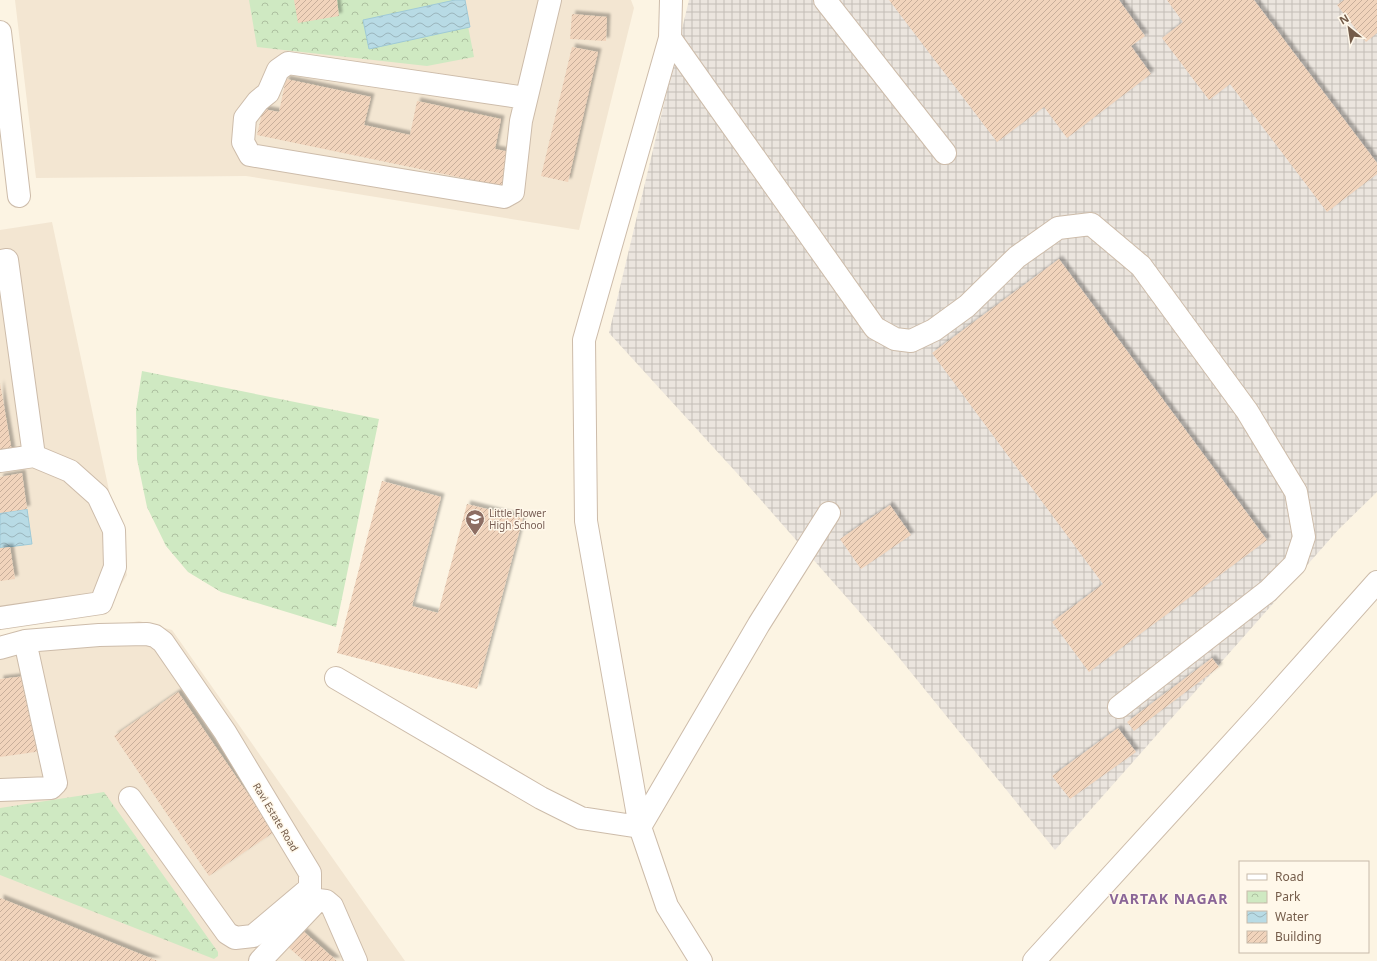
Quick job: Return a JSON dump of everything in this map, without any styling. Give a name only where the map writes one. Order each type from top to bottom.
[{"type":"street","points":[[526,98],[288,63],[278,70],[268,93],[258,102],[245,118],[243,142],[250,155],[504,197],[513,192],[521,121],[550,0]]},
{"type":"street","points":[[671,0],[670,38],[584,340],[586,521],[640,827],[667,906],[701,961]]},
{"type":"street","points":[[825,0],[945,153]]},
{"type":"street","points":[[0,32],[19,196]]},
{"type":"street","points":[[670,38],[875,328],[895,339],[911,341],[934,330],[966,306],[1017,257],[1058,228],[1091,224],[1141,266],[1247,411],[1296,492],[1304,536],[1295,564],[1268,591],[1119,707]]},
{"type":"street","points":[[0,261],[7,260],[34,456]]},
{"type":"street","points":[[0,461],[34,456],[70,471],[98,496],[114,530],[115,567],[102,603],[0,618]]},
{"type":"street","points":[[640,827],[759,624],[829,513]]},
{"type":"street","points":[[1034,961],[1263,710],[1377,582]]},
{"type":"street","name":"Ravi Estate Road","points":[[0,648],[25,641],[147,634],[155,636],[163,642],[225,732],[310,873],[310,888],[253,936],[236,938],[227,933],[130,798]]},
{"type":"street","points":[[0,790],[51,788],[56,783],[25,641]]},
{"type":"street","points":[[336,678],[541,798],[581,818],[640,827]]},
{"type":"street","points":[[260,961],[318,900],[326,901],[332,906],[356,961]]},
{"type":"shaded area","points":[[15,0],[631,0],[634,8],[579,230],[246,176],[36,178]]},
{"type":"shaded area","points":[[689,0],[1377,0],[1377,492],[1339,529],[1055,850],[892,649],[745,482],[609,333]]},
{"type":"shaded area","points":[[52,222],[127,575],[108,607],[0,627],[0,230]]},
{"type":"shaded area","points":[[139,621],[172,630],[405,961],[0,961],[0,646]]},
{"type":"green space","points":[[249,0],[463,0],[474,57],[427,66],[257,47]]},
{"type":"green space","points":[[142,371],[379,419],[336,627],[221,592],[188,572],[166,546],[147,507],[137,459],[136,410]]},
{"type":"green space","points":[[104,792],[218,952],[218,956],[214,959],[0,875],[0,808]]},
{"type":"water","points":[[455,0],[465,0],[470,27],[369,49],[363,20]]},
{"type":"water","points":[[27,509],[32,544],[0,548],[0,513]]},
{"type":"building","points":[[294,0],[337,0],[339,16],[298,23]]},
{"type":"building","points":[[889,0],[1119,0],[1145,36],[1131,46],[1151,74],[1067,138],[1044,107],[997,142]]},
{"type":"building","points":[[1167,0],[1254,0],[1377,163],[1377,174],[1327,212],[1230,84],[1209,100],[1162,38],[1183,22]]},
{"type":"building","points":[[1344,0],[1377,0],[1377,33],[1366,42],[1337,5]]},
{"type":"building","points":[[572,14],[607,17],[606,41],[570,39]]},
{"type":"building","points":[[572,47],[598,52],[568,182],[541,176]]},
{"type":"building","points":[[286,79],[371,97],[364,125],[410,135],[417,101],[501,119],[495,149],[514,153],[506,187],[257,135],[263,109],[279,112]]},
{"type":"building","points":[[1059,259],[1267,540],[1089,672],[1052,622],[1103,584],[932,353]]},
{"type":"building","points":[[0,383],[12,452],[0,454]]},
{"type":"building","points":[[22,473],[27,509],[0,513],[0,477]]},
{"type":"building","points":[[382,481],[441,497],[412,606],[438,613],[467,504],[523,518],[477,689],[337,653]]},
{"type":"building","points":[[890,505],[911,535],[861,569],[840,539]]},
{"type":"building","points":[[10,547],[15,579],[0,581],[0,548]]},
{"type":"building","points":[[1212,658],[1219,667],[1134,731],[1127,722]]},
{"type":"building","points":[[26,676],[33,732],[39,731],[42,751],[0,757],[0,679]]},
{"type":"building","points":[[178,692],[274,832],[209,876],[114,736]]},
{"type":"building","points":[[1118,728],[1136,752],[1070,799],[1052,776]]},
{"type":"building","points":[[0,898],[73,927],[158,961],[0,961]]},
{"type":"building","points":[[303,931],[337,961],[304,961],[288,947]]},
{"type":"place","name":"Little Flower High School","points":[[475,536]]},
{"type":"district","name":"VARTAK NAGAR","points":[[1169,898]]}]
